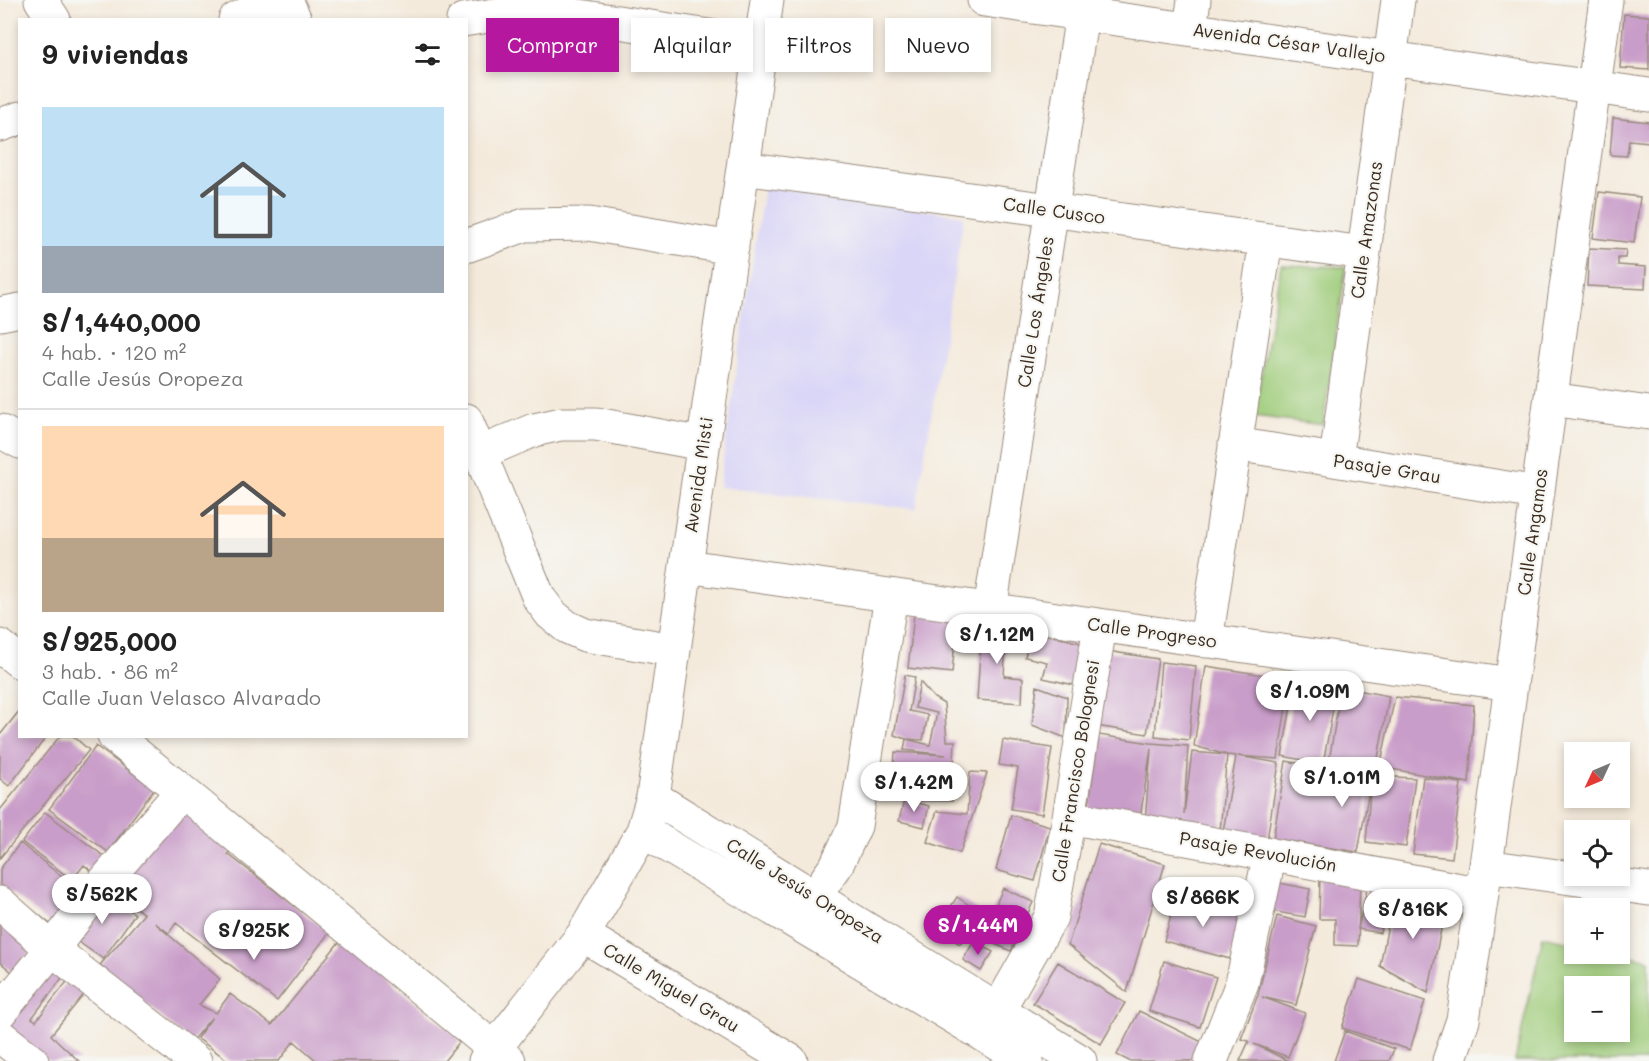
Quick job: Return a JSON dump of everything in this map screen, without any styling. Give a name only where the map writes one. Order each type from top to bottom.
[{"type":"street","points":[[40,0],[53,18]]},
{"type":"street","points":[[239,18],[274,0]]},
{"type":"street","points":[[286,0],[294,18]]},
{"type":"street","points":[[461,0],[464,18]]},
{"type":"street","name":"Avenida Misti","points":[[496,1057],[582,934],[643,831],[653,798],[767,0]]},
{"type":"street","name":"Avenida César Vallejo","points":[[984,0],[1082,14],[1192,15],[1390,58],[1649,95]]},
{"type":"street","name":"Calle Amazonas","points":[[1336,460],[1398,0]]},
{"type":"street","name":"Calle Angamos","points":[[1449,1061],[1463,1020],[1484,880],[1606,0]]},
{"type":"street","points":[[468,18],[534,9],[761,44]]},
{"type":"street","name":"Calle Los Ángeles","points":[[990,610],[1082,14]]},
{"type":"street","points":[[0,125],[18,119]]},
{"type":"street","name":"Calle Cusco","points":[[743,168],[1364,253]]},
{"type":"street","points":[[468,245],[525,225],[589,224],[732,249]]},
{"type":"street","points":[[1206,641],[1266,240]]},
{"type":"street","points":[[0,314],[18,310]]},
{"type":"street","points":[[1551,399],[1649,413]]},
{"type":"street","points":[[480,453],[534,430],[561,424],[596,424],[703,444]]},
{"type":"street","points":[[468,425],[539,598],[551,614],[567,627],[585,635],[674,650]]},
{"type":"street","points":[[0,432],[18,440]]},
{"type":"street","name":"Pasaje Grau","points":[[1235,444],[1538,493]]},
{"type":"street","name":"Calle Progreso","points":[[686,566],[1511,684]]},
{"type":"street","points":[[814,897],[836,866],[855,826],[891,596]]},
{"type":"street","name":"Calle Francisco Bolognesi","points":[[990,1037],[1051,917],[1100,626]]},
{"type":"street","points":[[0,646],[18,660]]},
{"type":"street","points":[[116,738],[496,1057]]},
{"type":"street","points":[[0,1012],[99,888],[182,791]]},
{"type":"street","name":"Calle Jesús Oropeza","points":[[653,798],[814,897],[990,1037],[1080,1061]]},
{"type":"street","name":"Pasaje Revolución","points":[[1069,818],[1270,854],[1484,880],[1649,889]]},
{"type":"street","name":"Calle Jesús Oropeza","points":[[643,831],[1027,1061]]},
{"type":"street","points":[[1211,1061],[1242,983],[1270,854]]},
{"type":"street","points":[[0,903],[52,949],[195,1061]]},
{"type":"street","name":"Calle Miguel Grau","points":[[582,934],[745,1050],[791,1061]]},
{"type":"street","points":[[0,1036],[32,1061]]},
{"type":"shaded area","points":[[764,186],[964,216],[916,509],[719,487]]},
{"type":"green space","points":[[1281,265],[1346,267],[1323,425],[1254,416]]},
{"type":"green space","points":[[1543,936],[1564,941],[1564,964],[1630,964],[1630,955],[1649,960],[1649,1061],[1515,1061]]},
{"type":"building","points":[[1624,14],[1649,16],[1649,70],[1620,68]]},
{"type":"building","points":[[1613,118],[1649,122],[1649,142],[1629,140],[1627,156],[1610,155]]},
{"type":"building","points":[[1599,192],[1640,197],[1634,243],[1593,238]]},
{"type":"building","points":[[1589,248],[1626,250],[1625,258],[1618,258],[1618,265],[1646,267],[1645,289],[1587,286]]},
{"type":"building","points":[[914,615],[957,620],[952,673],[908,668]]},
{"type":"building","points":[[982,621],[1016,624],[1015,643],[1006,643],[1004,676],[1023,678],[1022,703],[977,700]]},
{"type":"building","points":[[1031,630],[1084,644],[1074,685],[1043,678],[1047,662],[1025,657]]},
{"type":"building","points":[[1107,651],[1158,659],[1147,734],[1096,726]]},
{"type":"building","points":[[1161,662],[1196,666],[1189,740],[1155,736]]},
{"type":"building","points":[[1206,666],[1290,679],[1278,759],[1238,756],[1279,763],[1267,840],[1223,832],[1236,756],[1194,746]]},
{"type":"building","points":[[905,675],[915,677],[909,711],[928,715],[923,740],[906,739],[894,735]]},
{"type":"building","points":[[1296,679],[1337,687],[1323,764],[1282,756]]},
{"type":"building","points":[[920,682],[934,698],[944,704],[947,741],[955,741],[952,801],[904,800],[892,797],[895,752],[946,755],[904,750],[906,739],[930,745],[937,713],[915,708]]},
{"type":"building","points":[[1037,686],[1067,697],[1066,738],[1032,725]]},
{"type":"building","points":[[1341,687],[1389,696],[1376,770],[1329,762]]},
{"type":"building","points":[[1395,697],[1474,705],[1469,783],[1380,767]]},
{"type":"building","points":[[18,712],[18,738],[45,738],[9,786],[0,779],[0,735]]},
{"type":"building","points":[[1099,735],[1188,746],[1184,814],[1192,752],[1227,755],[1220,831],[1145,821],[1151,749],[1140,818],[1088,810]]},
{"type":"building","points":[[58,738],[75,738],[89,750],[0,858],[0,810]]},
{"type":"building","points":[[1003,740],[1052,748],[1042,814],[1011,809],[1018,768],[999,765]]},
{"type":"building","points":[[96,746],[154,789],[108,852],[49,809]]},
{"type":"building","points":[[1286,761],[1372,776],[1415,778],[1406,847],[1366,842],[1371,779],[1358,852],[1273,839]]},
{"type":"building","points":[[970,772],[987,773],[960,853],[927,842],[937,811],[967,814]]},
{"type":"building","points":[[1423,777],[1461,783],[1452,858],[1413,854]]},
{"type":"building","points":[[904,800],[929,806],[924,827],[899,821]]},
{"type":"building","points":[[176,802],[234,846],[228,854],[329,933],[277,1001],[176,923],[169,933],[155,923],[220,979],[199,1005],[216,1013],[230,994],[272,1025],[340,941],[461,1040],[444,1061],[317,1061],[294,1041],[279,1061],[229,1061],[197,1038],[212,1017],[191,1042],[100,965],[144,914],[118,895],[113,886]]},
{"type":"building","points":[[45,812],[105,857],[93,872],[84,865],[72,880],[22,842]]},
{"type":"building","points":[[1011,815],[1050,826],[1035,881],[996,870]]},
{"type":"building","points":[[20,843],[81,892],[54,927],[0,884],[0,869]]},
{"type":"building","points":[[1099,844],[1165,864],[1127,992],[1068,945]]},
{"type":"building","points":[[1320,878],[1360,880],[1358,946],[1335,945],[1335,919],[1319,919]]},
{"type":"building","points":[[1275,882],[1310,889],[1305,917],[1270,911]]},
{"type":"building","points":[[1368,885],[1391,890],[1380,933],[1358,929]]},
{"type":"building","points":[[1003,888],[1033,902],[1011,951],[981,938]]},
{"type":"building","points":[[101,890],[135,914],[103,959],[70,936]]},
{"type":"building","points":[[1394,894],[1446,905],[1428,993],[1380,966]]},
{"type":"building","points":[[957,897],[981,913],[960,944],[936,929]]},
{"type":"building","points":[[1176,897],[1242,915],[1230,959],[1164,941]]},
{"type":"building","points":[[0,914],[36,945],[13,973],[0,962]]},
{"type":"building","points":[[1277,916],[1316,926],[1296,1005],[1262,997],[1305,1013],[1288,1057],[1254,1044],[1289,1061],[1240,1061],[1249,1041],[1241,1039],[1258,995]]},
{"type":"building","points":[[974,941],[993,952],[981,971],[963,960]]},
{"type":"building","points":[[1164,961],[1216,977],[1200,1027],[1149,1011]]},
{"type":"building","points":[[57,962],[68,970],[32,1018],[36,1021],[69,979],[85,993],[51,1035],[79,1061],[49,1061],[7,1028]]},
{"type":"building","points":[[1058,962],[1125,1003],[1101,1044],[1033,1003]]},
{"type":"building","points":[[1359,979],[1425,1001],[1410,1050],[1342,1028]]},
{"type":"building","points":[[1139,1011],[1204,1043],[1195,1061],[1129,1061],[1117,1055]]},
{"type":"building","points":[[1345,1031],[1394,1049],[1389,1061],[1334,1061]]}]
